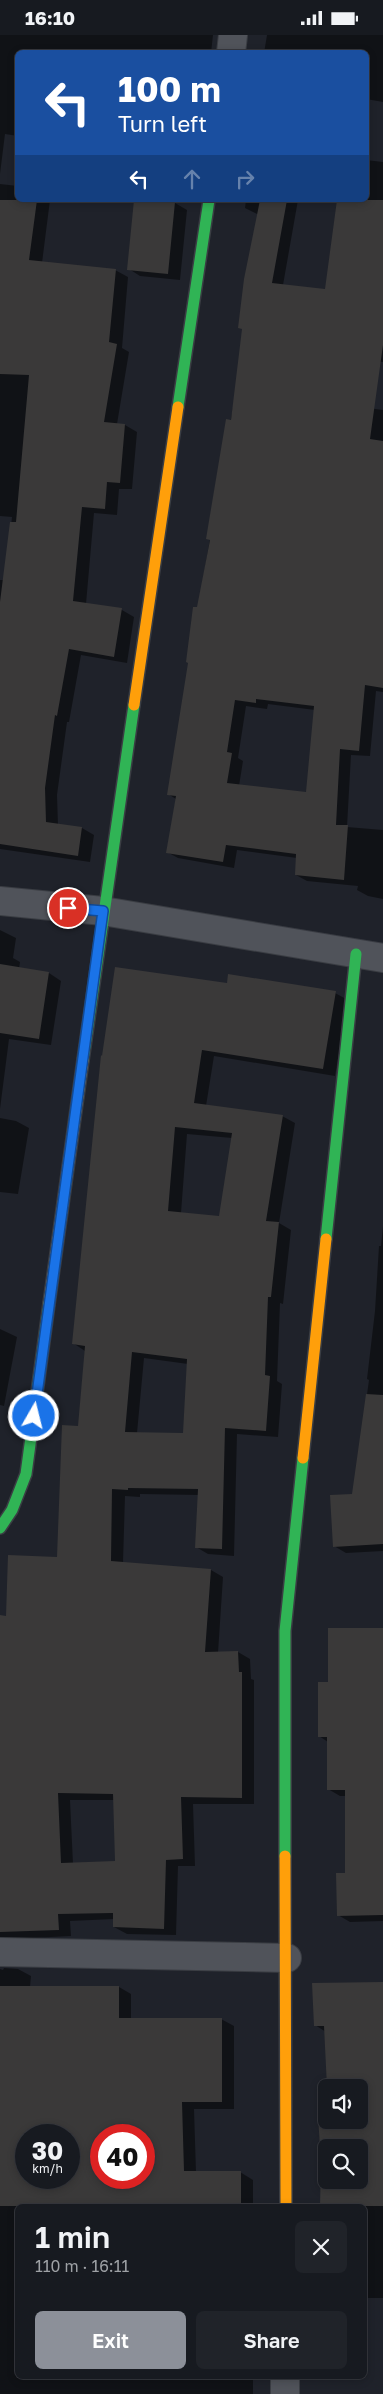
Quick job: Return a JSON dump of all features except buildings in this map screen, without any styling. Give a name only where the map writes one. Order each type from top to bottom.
[{"type":"street","points":[[232,50],[234,35]]},
{"type":"street","points":[[0,1528],[12,1511],[26,1474],[103,911],[209,202]]},
{"type":"street","points":[[0,901],[103,911],[383,958]]},
{"type":"street","points":[[286,2204],[285,1631],[356,954]]},
{"type":"street","points":[[0,1952],[287,1958]]},
{"type":"street","points":[[285,2379],[285,2394]]},
{"type":"traffic: fast","points":[[178,407],[209,202]]},
{"type":"traffic: fast","points":[[83,1060],[134,705]]},
{"type":"traffic: fast","points":[[326,1239],[356,954]]},
{"type":"traffic: fast","points":[[0,1528],[12,1510],[26,1474],[49,1304]]},
{"type":"traffic: fast","points":[[285,1856],[285,1631],[303,1458]]},
{"type":"traffic: slow","points":[[134,705],[178,407]]},
{"type":"traffic: slow","points":[[49,1304],[83,1060]]},
{"type":"traffic: slow","points":[[303,1458],[326,1239]]},
{"type":"traffic: slow","points":[[285,1856],[286,2204]]},
{"type":"route","points":[[34,1416],[103,911],[68,908]]}]
